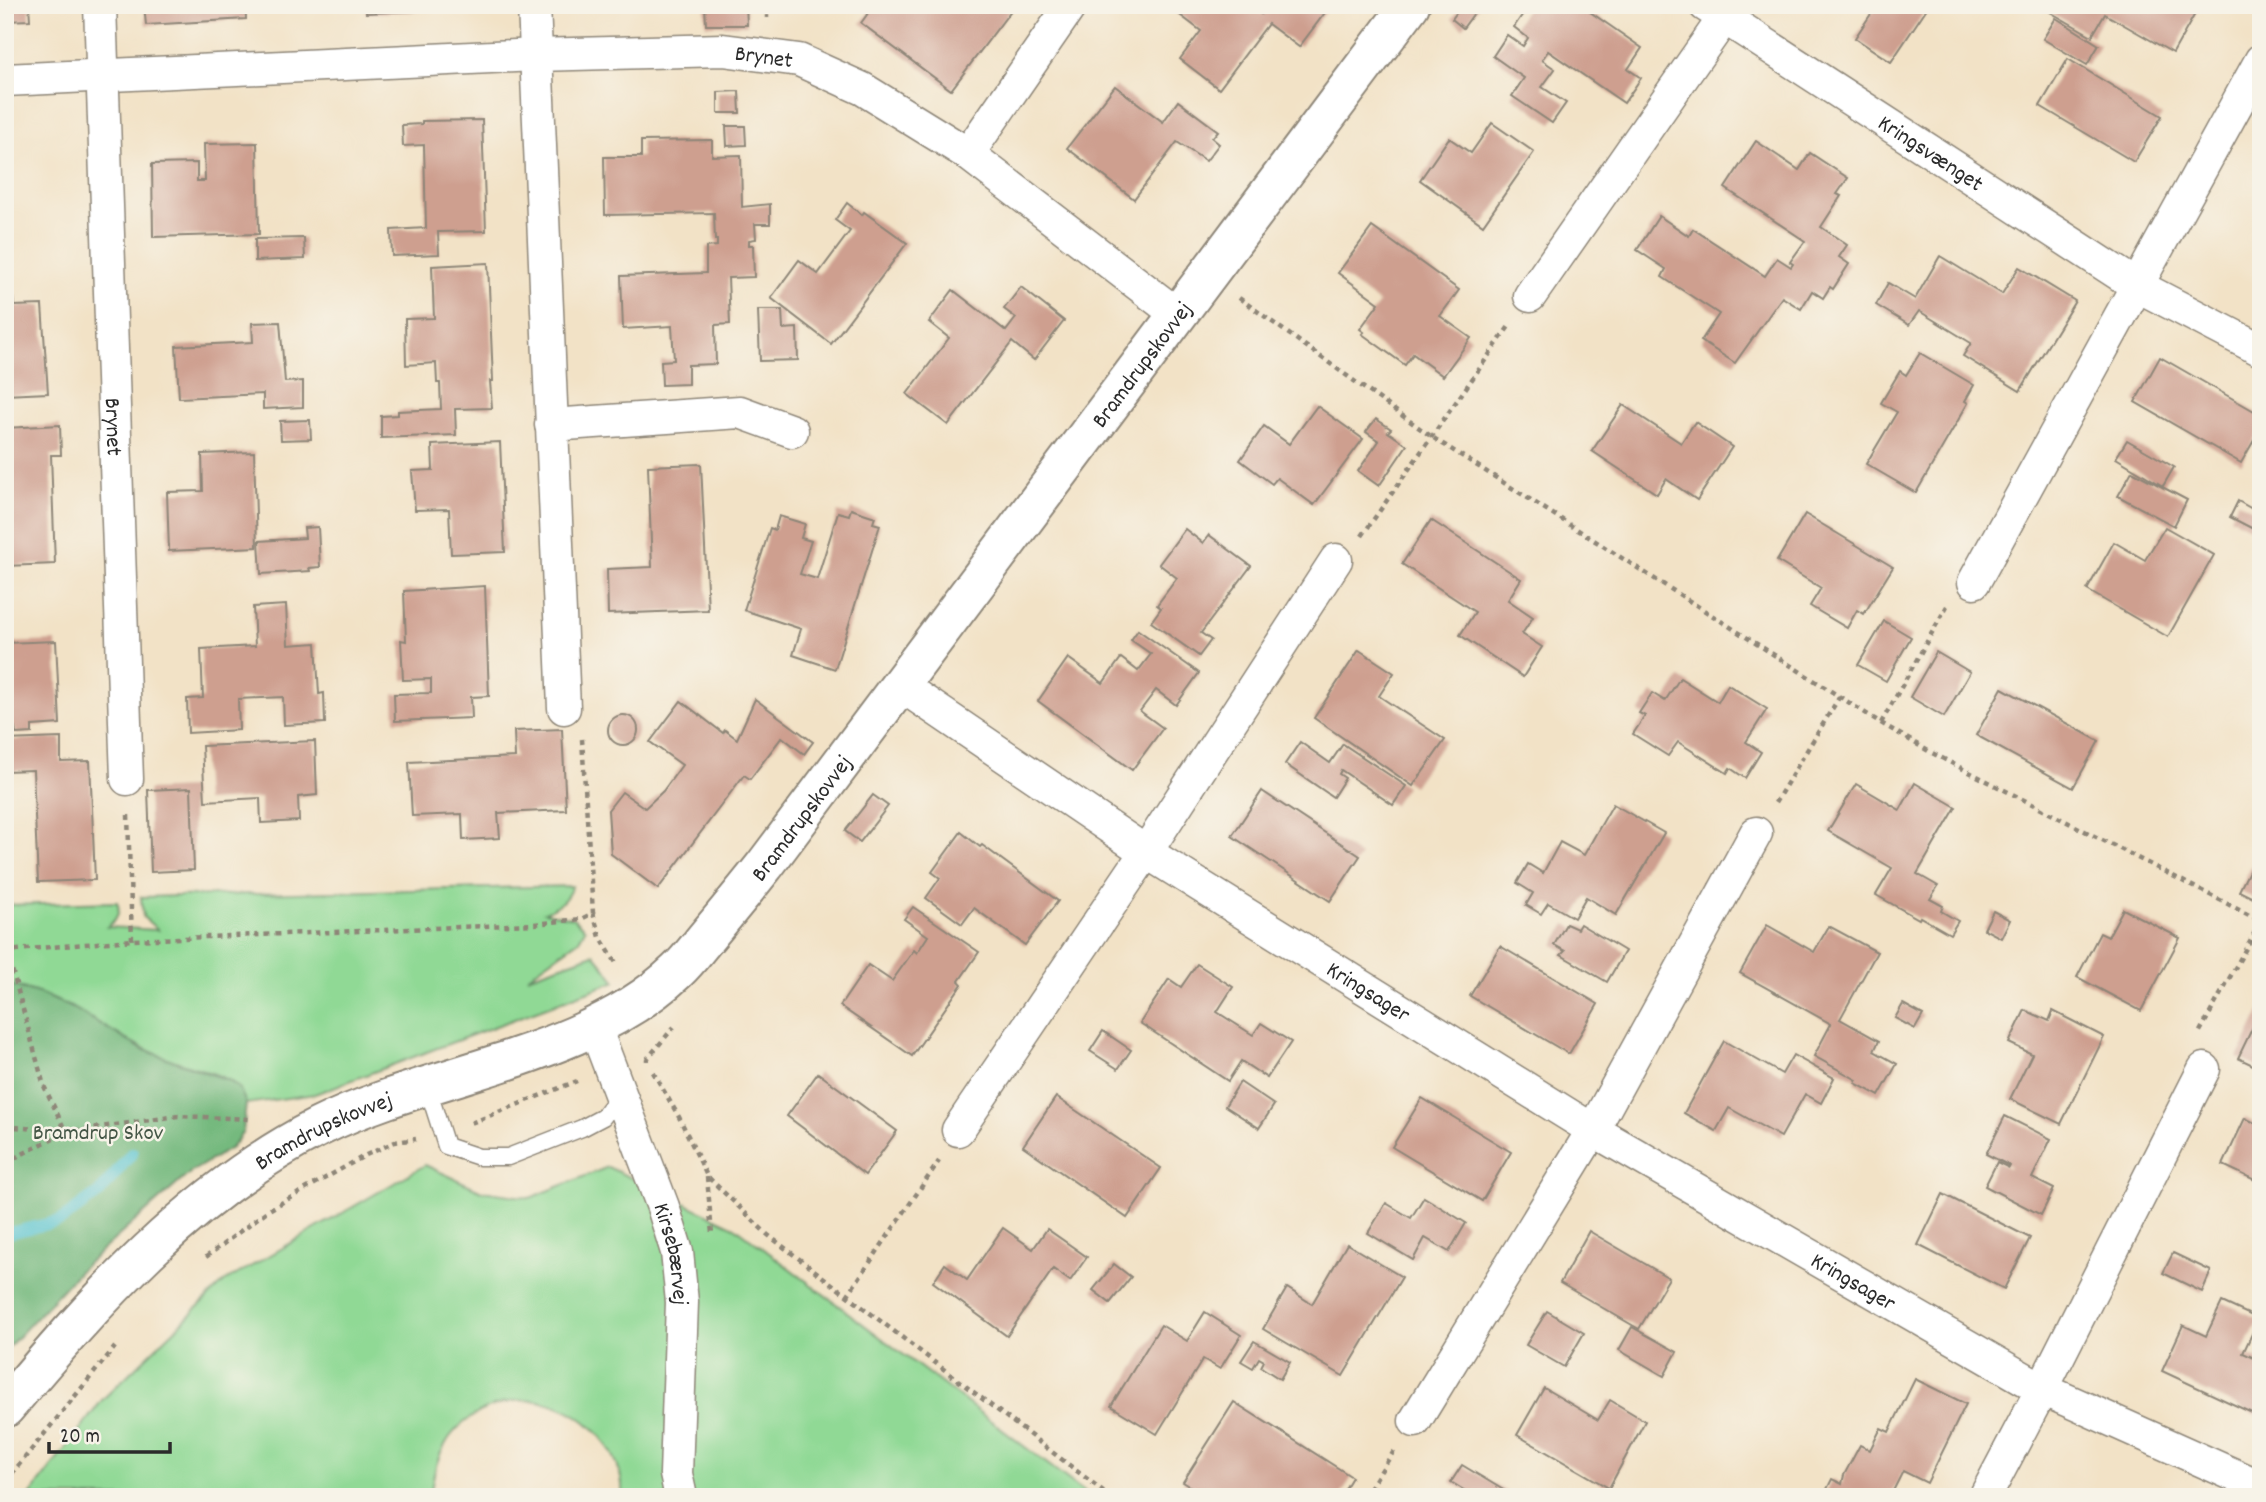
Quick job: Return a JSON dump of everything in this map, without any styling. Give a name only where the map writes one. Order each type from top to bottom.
[{"type":"street","name":"Brynet","points":[[100,5],[127,779]]},
{"type":"street","points":[[534,5],[564,708]]},
{"type":"street","points":[[968,154],[1072,5]]},
{"type":"street","name":"Bramdrupskovvej","points":[[5,1408],[61,1342],[154,1243],[223,1186],[267,1157],[317,1128],[427,1086],[521,1055],[613,1017],[676,972],[765,865],[1410,5]]},
{"type":"street","name":"Kringsvænget","points":[[1530,296],[1721,10],[2136,285],[2261,350]]},
{"type":"street","name":"Brynet","points":[[5,79],[536,55],[723,50],[799,61],[863,89],[968,154],[1178,315]]},
{"type":"street","points":[[1974,582],[2261,60]]},
{"type":"street","points":[[551,425],[740,412],[792,430]]},
{"type":"street","points":[[958,1130],[1146,852],[1336,560]]},
{"type":"street","name":"Kringsager","points":[[900,685],[1146,852],[1593,1130],[2042,1389],[2261,1487]]},
{"type":"street","points":[[1415,1421],[1593,1130],[1756,834]]},
{"type":"street","name":"Kirsebærvej","points":[[594,1025],[663,1207],[677,1252],[682,1302],[676,1474],[681,1497]]},
{"type":"street","points":[[1985,1497],[2204,1069]]},
{"type":"lane","points":[[427,1086],[440,1135],[446,1146],[479,1157],[508,1157],[603,1117],[614,1081]]},
{"type":"path","points":[[1207,275],[1432,437],[1881,723],[1930,752],[2261,921],[2197,1037],[2204,1069]]},
{"type":"path","points":[[1336,560],[1362,536],[1530,296]]},
{"type":"path","points":[[1881,723],[1946,606],[1974,582]]},
{"type":"path","points":[[1756,834],[1840,696]]},
{"type":"path","points":[[564,708],[580,721],[593,913],[600,937],[617,967],[627,960]]},
{"type":"path","points":[[127,779],[132,940]]},
{"type":"path","points":[[66,1132],[44,1086],[6,951],[132,940],[534,924],[581,919],[593,913]]},
{"type":"path","points":[[201,1261],[267,1212],[366,1155],[395,1142],[440,1135],[558,1090],[614,1081],[630,1059],[647,1059],[681,1020]]},
{"type":"path","points":[[647,1059],[679,1116],[707,1176],[768,1234],[1111,1497]]},
{"type":"path","points":[[5,1126],[66,1132],[178,1116],[258,1119]]},
{"type":"path","points":[[847,1296],[958,1130]]},
{"type":"path","points":[[5,1163],[66,1132]]},
{"type":"path","points":[[5,1482],[120,1341]]},
{"type":"path","points":[[1364,1497],[1415,1421]]},
{"type":"green space","points":[[572,886],[562,902],[545,912],[573,918],[585,929],[579,940],[527,977],[594,954],[616,981],[315,1094],[246,1104],[238,1089],[226,1079],[150,1051],[49,998],[5,984],[5,905],[117,902],[117,916],[107,927],[158,930],[143,917],[141,897]]},
{"type":"green space","name":"Bramdrup Skov","points":[[5,984],[39,993],[75,1009],[142,1049],[230,1081],[240,1089],[246,1104],[243,1132],[231,1148],[191,1172],[81,1269],[5,1351]]},
{"type":"green space","points":[[425,1165],[482,1191],[530,1198],[608,1167],[735,1227],[1091,1497],[622,1497],[621,1479],[613,1455],[599,1434],[585,1421],[552,1404],[516,1401],[498,1404],[480,1412],[455,1431],[439,1458],[430,1497],[29,1497],[103,1399],[224,1282]]},
{"type":"building","points":[[5,5],[29,5],[30,20],[5,21]]},
{"type":"building","points":[[144,5],[245,5],[246,19],[146,25]]},
{"type":"building","points":[[366,5],[471,5],[471,9],[366,13]]},
{"type":"building","points":[[705,5],[746,5],[747,25],[706,25]]},
{"type":"building","points":[[874,5],[935,5],[940,9],[942,5],[1015,5],[951,90],[861,23]]},
{"type":"building","points":[[1175,5],[1250,5],[1261,14],[1268,5],[1330,6],[1299,47],[1268,24],[1219,89],[1180,59],[1201,31],[1172,9]]},
{"type":"building","points":[[1462,5],[1480,5],[1463,28],[1452,19]]},
{"type":"building","points":[[1529,5],[1580,5],[1642,48],[1628,69],[1641,78],[1624,103],[1548,51],[1542,60],[1555,69],[1542,87],[1566,103],[1552,123],[1512,96],[1524,78],[1493,56],[1507,35],[1523,46],[1528,38],[1514,27]]},
{"type":"building","points":[[1877,5],[1929,5],[1891,62],[1855,38]]},
{"type":"building","points":[[2054,5],[2092,5],[2099,10],[2102,5],[2200,5],[2173,53],[2105,14],[2092,36],[2050,12]]},
{"type":"building","points":[[2056,18],[2099,45],[2087,65],[2043,39]]},
{"type":"building","points":[[2068,59],[2162,116],[2134,162],[2040,106]]},
{"type":"building","points":[[1115,86],[1163,122],[1178,101],[1218,131],[1212,138],[1219,144],[1206,161],[1177,142],[1134,199],[1067,148]]},
{"type":"building","points":[[739,91],[740,113],[718,113],[718,92]]},
{"type":"building","points":[[482,120],[486,231],[438,232],[439,254],[392,256],[391,230],[426,228],[424,145],[403,146],[402,125],[422,124],[422,121]]},
{"type":"building","points":[[1492,123],[1534,152],[1483,225],[1420,180],[1449,138],[1471,153]]},
{"type":"building","points":[[726,126],[745,126],[746,145],[727,146]]},
{"type":"building","points":[[712,140],[712,156],[741,155],[742,207],[770,204],[770,224],[755,224],[756,239],[749,240],[749,245],[753,245],[754,277],[728,278],[730,324],[715,325],[716,364],[688,365],[688,384],[662,385],[661,361],[674,360],[672,326],[623,329],[621,276],[706,273],[706,247],[717,246],[714,213],[605,215],[604,157],[641,157],[641,141]]},
{"type":"building","points":[[1756,141],[1799,170],[1810,153],[1848,178],[1837,194],[1841,196],[1821,227],[1847,245],[1839,257],[1849,264],[1833,289],[1830,287],[1823,298],[1812,291],[1801,309],[1782,297],[1735,363],[1701,341],[1719,314],[1662,277],[1666,269],[1637,250],[1659,216],[1689,236],[1693,229],[1765,276],[1777,258],[1791,267],[1793,264],[1790,262],[1805,241],[1725,188]]},
{"type":"building","points":[[257,143],[259,234],[153,237],[152,164],[197,163],[197,181],[205,181],[204,144]]},
{"type":"building","points":[[5,161],[9,161],[13,253],[5,254]]},
{"type":"building","points":[[847,203],[907,243],[831,344],[771,298],[799,260],[818,274],[850,231],[835,220]]},
{"type":"building","points":[[1372,227],[1459,290],[1440,316],[1471,338],[1443,376],[1413,354],[1405,365],[1362,334],[1364,332],[1360,329],[1379,303],[1338,273]]},
{"type":"building","points":[[304,238],[305,259],[255,261],[255,239]]},
{"type":"building","points":[[1940,256],[2002,294],[2019,267],[2075,301],[2020,391],[1963,356],[1971,343],[1919,311],[1909,325],[1876,305],[1888,283],[1915,299]]},
{"type":"building","points":[[488,263],[492,408],[455,409],[456,435],[381,438],[381,416],[398,415],[398,411],[441,409],[436,363],[406,365],[405,319],[434,318],[432,266]]},
{"type":"building","points":[[12,286],[14,306],[42,305],[48,393],[5,395],[5,287]]},
{"type":"building","points":[[1021,287],[1064,321],[1034,360],[1012,342],[948,425],[907,394],[949,338],[929,322],[953,290],[1006,331],[1016,318],[1004,309]]},
{"type":"building","points":[[758,310],[782,310],[783,329],[797,328],[798,360],[760,361]]},
{"type":"building","points":[[280,322],[285,382],[303,381],[303,407],[263,409],[263,394],[179,398],[176,346],[253,342],[252,323]]},
{"type":"building","points":[[1920,353],[1974,385],[1965,401],[1968,403],[1916,493],[1866,464],[1897,412],[1881,403],[1900,371],[1906,375]]},
{"type":"building","points":[[2160,357],[2261,415],[2261,428],[2241,463],[2135,402]]},
{"type":"building","points":[[1623,405],[1681,443],[1695,422],[1732,447],[1697,500],[1666,479],[1657,494],[1592,451]]},
{"type":"building","points":[[1317,406],[1363,439],[1314,505],[1277,478],[1272,484],[1240,460],[1264,426],[1289,444]]},
{"type":"building","points":[[1376,419],[1391,429],[1388,432],[1407,445],[1379,486],[1358,471],[1379,441],[1366,432]]},
{"type":"building","points":[[310,420],[311,439],[281,440],[280,421]]},
{"type":"building","points":[[60,425],[61,455],[51,455],[55,564],[5,566],[5,428]]},
{"type":"building","points":[[2127,440],[2174,467],[2163,486],[2116,458]]},
{"type":"building","points":[[500,442],[505,552],[451,554],[449,509],[415,510],[412,471],[433,470],[432,445]]},
{"type":"building","points":[[254,452],[257,547],[169,551],[167,492],[203,491],[202,454]]},
{"type":"building","points":[[701,464],[708,610],[608,614],[607,569],[652,567],[648,466]]},
{"type":"building","points":[[2132,471],[2187,500],[2174,526],[2118,496]]},
{"type":"building","points":[[2238,501],[2261,514],[2261,533],[2230,517]]},
{"type":"building","points":[[851,509],[875,517],[873,523],[880,525],[835,669],[793,655],[801,629],[744,610],[770,528],[775,530],[779,516],[805,524],[801,538],[811,541],[800,574],[817,579],[838,512],[849,515]]},
{"type":"building","points":[[1805,514],[1893,567],[1864,614],[1857,610],[1847,628],[1810,606],[1821,588],[1777,561]]},
{"type":"building","points":[[1431,520],[1521,579],[1508,600],[1533,617],[1522,634],[1542,647],[1523,677],[1460,635],[1475,612],[1402,564]]},
{"type":"building","points":[[318,527],[320,567],[309,568],[310,571],[261,574],[259,541],[305,538],[304,528]]},
{"type":"building","points":[[2165,527],[2214,555],[2168,637],[2087,590],[2114,542],[2145,560]]},
{"type":"building","points":[[1185,529],[1203,543],[1209,535],[1251,566],[1201,633],[1211,640],[1199,656],[1151,622],[1161,608],[1157,605],[1177,578],[1159,564]]},
{"type":"building","points":[[485,586],[489,696],[471,697],[472,718],[395,721],[394,694],[431,693],[431,679],[403,680],[401,640],[406,641],[404,591]]},
{"type":"building","points":[[286,605],[288,645],[316,643],[319,694],[324,693],[325,723],[284,725],[283,697],[238,699],[239,730],[188,733],[187,699],[203,698],[201,649],[255,646],[253,607]]},
{"type":"building","points":[[1884,621],[1911,637],[1886,681],[1858,665]]},
{"type":"building","points":[[1138,630],[1199,673],[1176,705],[1156,690],[1140,711],[1163,728],[1132,770],[1038,701],[1068,658],[1103,683],[1121,658],[1138,671],[1151,654],[1131,640]]},
{"type":"building","points":[[56,641],[60,724],[32,726],[32,733],[16,734],[15,727],[5,727],[5,643]]},
{"type":"building","points":[[1359,650],[1394,673],[1379,696],[1445,740],[1413,786],[1314,718]]},
{"type":"building","points":[[1936,652],[1970,672],[1944,717],[1910,697]]},
{"type":"building","points":[[1680,678],[1718,702],[1728,685],[1767,709],[1746,742],[1761,752],[1745,778],[1730,768],[1727,773],[1678,742],[1668,756],[1633,734],[1645,716],[1639,713],[1652,693],[1665,701]]},
{"type":"building","points":[[2002,688],[2099,741],[2073,788],[1976,735]]},
{"type":"building","points":[[755,699],[813,742],[804,754],[782,737],[750,779],[744,775],[658,889],[611,854],[608,810],[622,792],[645,808],[663,791],[682,765],[650,742],[681,701],[723,733],[725,730],[737,739]]},
{"type":"building","points":[[623,715],[634,719],[638,730],[634,741],[623,745],[612,741],[608,730],[612,719]]},
{"type":"building","points":[[562,729],[566,810],[498,813],[500,838],[463,840],[462,814],[412,816],[409,762],[515,757],[514,731]]},
{"type":"building","points":[[61,738],[61,762],[90,761],[95,880],[38,882],[33,770],[5,771],[5,740]]},
{"type":"building","points":[[315,741],[317,795],[298,797],[299,821],[261,823],[260,798],[205,801],[202,746]]},
{"type":"building","points":[[1300,742],[1330,763],[1343,744],[1406,786],[1393,805],[1341,770],[1339,774],[1345,778],[1333,797],[1285,764]]},
{"type":"building","points":[[1915,783],[1956,807],[1917,874],[1938,886],[1930,899],[1943,906],[1941,911],[1958,921],[1950,934],[1876,895],[1892,868],[1828,831],[1856,784],[1900,810]]},
{"type":"building","points":[[191,788],[194,870],[151,872],[148,790]]},
{"type":"building","points":[[1262,791],[1360,856],[1330,901],[1232,836]]},
{"type":"building","points":[[873,795],[888,806],[860,842],[845,831]]},
{"type":"building","points":[[1613,804],[1664,833],[1616,915],[1586,897],[1574,918],[1548,903],[1541,914],[1526,905],[1533,893],[1517,883],[1528,864],[1543,873],[1560,842],[1584,855]]},
{"type":"building","points":[[961,832],[1058,901],[1025,945],[974,908],[962,924],[926,898],[940,878],[932,872]]},
{"type":"building","points":[[2261,847],[2261,902],[2239,891]]},
{"type":"building","points":[[913,907],[979,952],[959,981],[962,984],[912,1056],[840,1006],[868,965],[892,981],[914,950],[917,953],[928,936],[904,919]]},
{"type":"building","points":[[2123,909],[2180,938],[2141,1011],[2077,977],[2100,933],[2108,937]]},
{"type":"building","points":[[1993,911],[2010,920],[2001,938],[1984,929]]},
{"type":"building","points":[[1566,924],[1577,929],[1580,924],[1625,951],[1607,982],[1561,955],[1565,951],[1554,945]]},
{"type":"building","points":[[1767,925],[1814,952],[1829,926],[1877,952],[1840,1019],[1879,1041],[1874,1051],[1897,1064],[1879,1096],[1814,1056],[1831,1024],[1740,973]]},
{"type":"building","points":[[1500,946],[1598,1004],[1569,1054],[1470,996]]},
{"type":"building","points":[[1197,964],[1233,987],[1217,1012],[1253,1035],[1261,1023],[1291,1042],[1267,1078],[1241,1061],[1228,1081],[1140,1023],[1169,979],[1181,987]]},
{"type":"building","points":[[1903,1004],[1923,1015],[1915,1029],[1895,1018]]},
{"type":"building","points":[[2025,1010],[2049,1021],[2053,1011],[2104,1037],[2061,1124],[2010,1099],[2032,1054],[2009,1043]]},
{"type":"building","points":[[2261,1010],[2261,1069],[2238,1058]]},
{"type":"building","points":[[1103,1031],[1131,1050],[1118,1069],[1090,1051]]},
{"type":"building","points":[[1724,1041],[1782,1074],[1793,1055],[1834,1078],[1821,1103],[1805,1094],[1781,1137],[1729,1108],[1716,1131],[1684,1113]]},
{"type":"building","points":[[818,1073],[897,1131],[865,1175],[787,1116]]},
{"type":"building","points":[[1240,1082],[1274,1105],[1259,1128],[1225,1106]]},
{"type":"building","points":[[1056,1097],[1161,1168],[1127,1218],[1023,1146]]},
{"type":"building","points":[[1422,1098],[1511,1152],[1482,1201],[1392,1147]]},
{"type":"building","points":[[2005,1116],[2051,1139],[2032,1178],[2054,1189],[2041,1215],[1985,1186],[1997,1162],[2009,1168],[2010,1166],[1986,1154]]},
{"type":"building","points":[[2245,1118],[2261,1126],[2261,1183],[2223,1165]]},
{"type":"building","points":[[1943,1194],[2030,1238],[2004,1289],[1918,1245]]},
{"type":"building","points":[[1424,1197],[1466,1223],[1449,1252],[1425,1238],[1413,1260],[1368,1233],[1386,1203],[1411,1218]]},
{"type":"building","points":[[1003,1228],[1033,1249],[1047,1229],[1087,1257],[1070,1281],[1053,1269],[1007,1336],[933,1282],[945,1264],[967,1280]]},
{"type":"building","points":[[1589,1231],[1669,1278],[1639,1329],[1560,1283]]},
{"type":"building","points":[[1347,1244],[1402,1277],[1343,1376],[1263,1329],[1287,1288],[1312,1304]]},
{"type":"building","points":[[2173,1253],[2211,1271],[2202,1292],[2163,1273]]},
{"type":"building","points":[[1114,1264],[1131,1277],[1110,1303],[1093,1290]]},
{"type":"building","points":[[2222,1302],[2259,1319],[2243,1353],[2261,1361],[2261,1405],[2256,1415],[2162,1371],[2183,1325],[2206,1336]]},
{"type":"building","points":[[1547,1311],[1584,1333],[1564,1367],[1526,1345]]},
{"type":"building","points":[[1205,1312],[1241,1335],[1220,1369],[1203,1359],[1157,1434],[1111,1406],[1161,1325],[1187,1341]]},
{"type":"building","points":[[1632,1327],[1677,1352],[1664,1376],[1619,1350]]},
{"type":"building","points":[[1254,1341],[1290,1362],[1280,1379],[1261,1367],[1264,1361],[1259,1358],[1253,1368],[1241,1361]]},
{"type":"building","points":[[1915,1379],[1966,1404],[1927,1483],[1903,1471],[1890,1497],[1883,1494],[1881,1497],[1823,1497],[1832,1479],[1842,1484],[1860,1445],[1870,1450],[1881,1428],[1889,1432]]},
{"type":"building","points":[[1544,1388],[1598,1420],[1610,1400],[1645,1421],[1609,1488],[1517,1435]]},
{"type":"building","points":[[1234,1402],[1352,1477],[1340,1497],[1208,1497],[1183,1482]]},
{"type":"building","points":[[1462,1465],[1515,1497],[1475,1497],[1451,1482]]},
{"type":"waterway","points":[[5,1234],[60,1221],[100,1192],[132,1153]]}]
